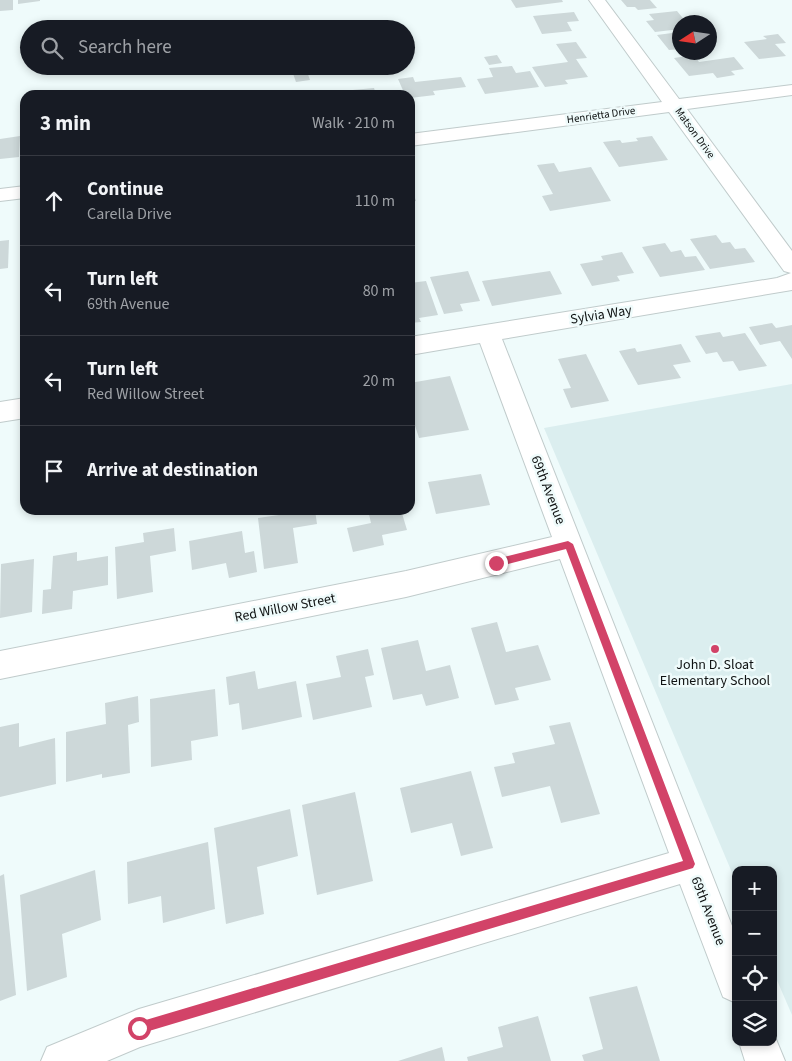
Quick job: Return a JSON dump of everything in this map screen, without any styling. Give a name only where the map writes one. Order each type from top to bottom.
[{"type":"street","name":"Matson Drive","points":[[597,0],[674,105],[792,276]]},
{"type":"street","name":"Henrietta Drive","points":[[415,139],[792,90]]},
{"type":"street","points":[[0,195],[20,193]]},
{"type":"street","name":"Sylvia Way","points":[[415,345],[792,276]]},
{"type":"street","name":"69th Avenue","points":[[488,333],[732,974]]},
{"type":"street","points":[[0,412],[20,409]]},
{"type":"street","name":"Red Willow Street","points":[[0,665],[406,584],[568,544]]},
{"type":"street","points":[[61,1061],[139,1028],[690,864]]},
{"type":"street","points":[[760,1046],[766,1061]]},
{"type":"shaded area","name":"John D. Sloat Elementary School","points":[[792,384],[792,1015],[777,980],[777,866],[732,866],[732,873],[544,428]]},
{"type":"building","points":[[0,0],[13,0],[13,10],[0,11]]},
{"type":"building","points":[[18,0],[40,0],[40,1],[18,4]]},
{"type":"building","points":[[511,0],[562,0],[563,2],[516,8]]},
{"type":"building","points":[[621,0],[650,0],[657,8],[638,10],[635,7],[627,7]]},
{"type":"building","points":[[677,11],[680,15],[672,15],[672,30],[655,32],[646,21],[654,20],[649,14]]},
{"type":"building","points":[[574,12],[579,21],[567,22],[572,31],[542,34],[533,16]]},
{"type":"building","points":[[672,33],[672,50],[669,50],[657,35]]},
{"type":"building","points":[[778,34],[786,43],[775,44],[786,56],[759,59],[744,42],[767,39],[763,36]]},
{"type":"building","points":[[576,42],[587,58],[576,59],[588,77],[565,80],[568,84],[545,87],[532,67],[568,62],[556,44]]},
{"type":"building","points":[[497,55],[502,63],[489,65],[484,57]]},
{"type":"building","points":[[734,57],[744,69],[731,71],[735,75],[717,78],[713,73],[689,76],[676,60],[698,60],[699,62]]},
{"type":"building","points":[[512,66],[516,73],[530,71],[539,87],[485,94],[477,79],[493,77],[489,68]]},
{"type":"building","points":[[294,75],[308,75],[310,80],[296,82]]},
{"type":"building","points":[[413,77],[415,82],[461,77],[466,87],[433,91],[435,95],[415,97],[415,90],[403,90],[398,79]]},
{"type":"building","points":[[374,88],[375,90],[352,90]]},
{"type":"building","points":[[20,136],[19,157],[0,159],[0,139]]},
{"type":"building","points":[[652,136],[668,160],[619,167],[603,142],[620,140],[622,143],[638,141],[636,138]]},
{"type":"building","points":[[554,163],[559,172],[591,167],[611,201],[550,211],[542,196],[553,194],[537,165]]},
{"type":"building","points":[[716,235],[722,243],[730,242],[735,249],[745,248],[755,262],[710,269],[690,239]]},
{"type":"building","points":[[9,240],[8,268],[0,269],[0,241]]},
{"type":"building","points":[[665,243],[671,252],[681,250],[685,257],[696,256],[705,270],[660,277],[642,247]]},
{"type":"building","points":[[622,252],[634,273],[617,276],[620,281],[592,286],[580,264],[603,260],[601,256]]},
{"type":"building","points":[[468,271],[480,301],[460,304],[463,311],[444,314],[430,277]]},
{"type":"building","points":[[550,271],[562,294],[492,306],[482,281]]},
{"type":"building","points":[[426,281],[438,315],[419,318],[421,322],[415,323],[415,282]]},
{"type":"building","points":[[772,323],[776,328],[792,325],[792,359],[780,341],[760,345],[749,327]]},
{"type":"building","points":[[720,332],[723,337],[745,333],[767,366],[739,371],[733,361],[723,362],[717,352],[706,354],[695,336]]},
{"type":"building","points":[[681,344],[691,362],[673,365],[681,378],[638,385],[619,351],[635,348],[637,352]]},
{"type":"building","points":[[586,354],[609,401],[571,408],[563,389],[571,388],[558,359]]},
{"type":"building","points":[[450,376],[469,430],[419,438],[415,426],[415,382]]},
{"type":"building","points":[[481,474],[490,505],[436,514],[428,482]]},
{"type":"building","points":[[279,515],[316,515],[317,524],[293,528],[298,563],[264,569],[258,518]]},
{"type":"building","points":[[369,515],[402,515],[407,530],[382,535],[384,545],[353,552],[347,528],[371,523]]},
{"type":"building","points":[[174,528],[176,551],[150,556],[153,592],[117,599],[115,547],[144,542],[143,533]]},
{"type":"building","points":[[242,531],[245,553],[254,551],[257,572],[229,578],[226,563],[192,570],[189,541]]},
{"type":"building","points":[[77,552],[77,561],[108,556],[108,585],[73,591],[72,609],[42,614],[43,590],[51,589],[53,556]]},
{"type":"building","points":[[34,559],[32,612],[0,618],[1,564]]},
{"type":"building","points":[[497,622],[506,652],[538,645],[551,680],[515,688],[519,700],[495,705],[471,628]]},
{"type":"building","points":[[418,640],[426,671],[450,665],[459,698],[426,706],[422,694],[393,700],[381,648]]},
{"type":"building","points":[[368,649],[374,675],[365,677],[372,707],[313,720],[306,684],[341,677],[336,656]]},
{"type":"building","points":[[255,671],[258,689],[296,681],[302,717],[242,730],[239,703],[229,705],[226,677]]},
{"type":"building","points":[[215,689],[218,736],[191,741],[192,760],[151,767],[150,699]]},
{"type":"building","points":[[138,696],[139,722],[128,725],[130,773],[102,778],[102,774],[66,782],[66,732],[106,724],[105,703]]},
{"type":"building","points":[[570,722],[600,814],[561,823],[550,786],[502,797],[494,767],[515,763],[512,753],[555,744],[549,726]]},
{"type":"building","points":[[19,723],[19,747],[55,738],[56,784],[0,797],[0,727]]},
{"type":"building","points":[[471,771],[493,848],[461,856],[452,823],[411,833],[400,788]]},
{"type":"building","points":[[355,792],[373,881],[317,895],[302,805]]},
{"type":"building","points":[[290,809],[298,856],[257,867],[264,914],[226,924],[214,828]]},
{"type":"building","points":[[208,842],[215,909],[163,923],[161,896],[128,904],[127,862]]},
{"type":"building","points":[[95,870],[101,920],[62,934],[67,977],[27,991],[20,895]]},
{"type":"building","points":[[4,874],[16,995],[0,1001],[0,876]]},
{"type":"building","points":[[637,986],[660,1061],[584,1061],[582,1055],[603,1049],[589,997]]},
{"type":"building","points":[[538,1016],[551,1061],[468,1061],[467,1057],[503,1047],[498,1027]]},
{"type":"building","points":[[442,1047],[445,1061],[398,1061]]},
{"type":"place","name":"John D. Sloat Elementary School","points":[[715,649]]},
{"type":"route","points":[[139,1028],[690,864],[568,544],[496,563]]}]
